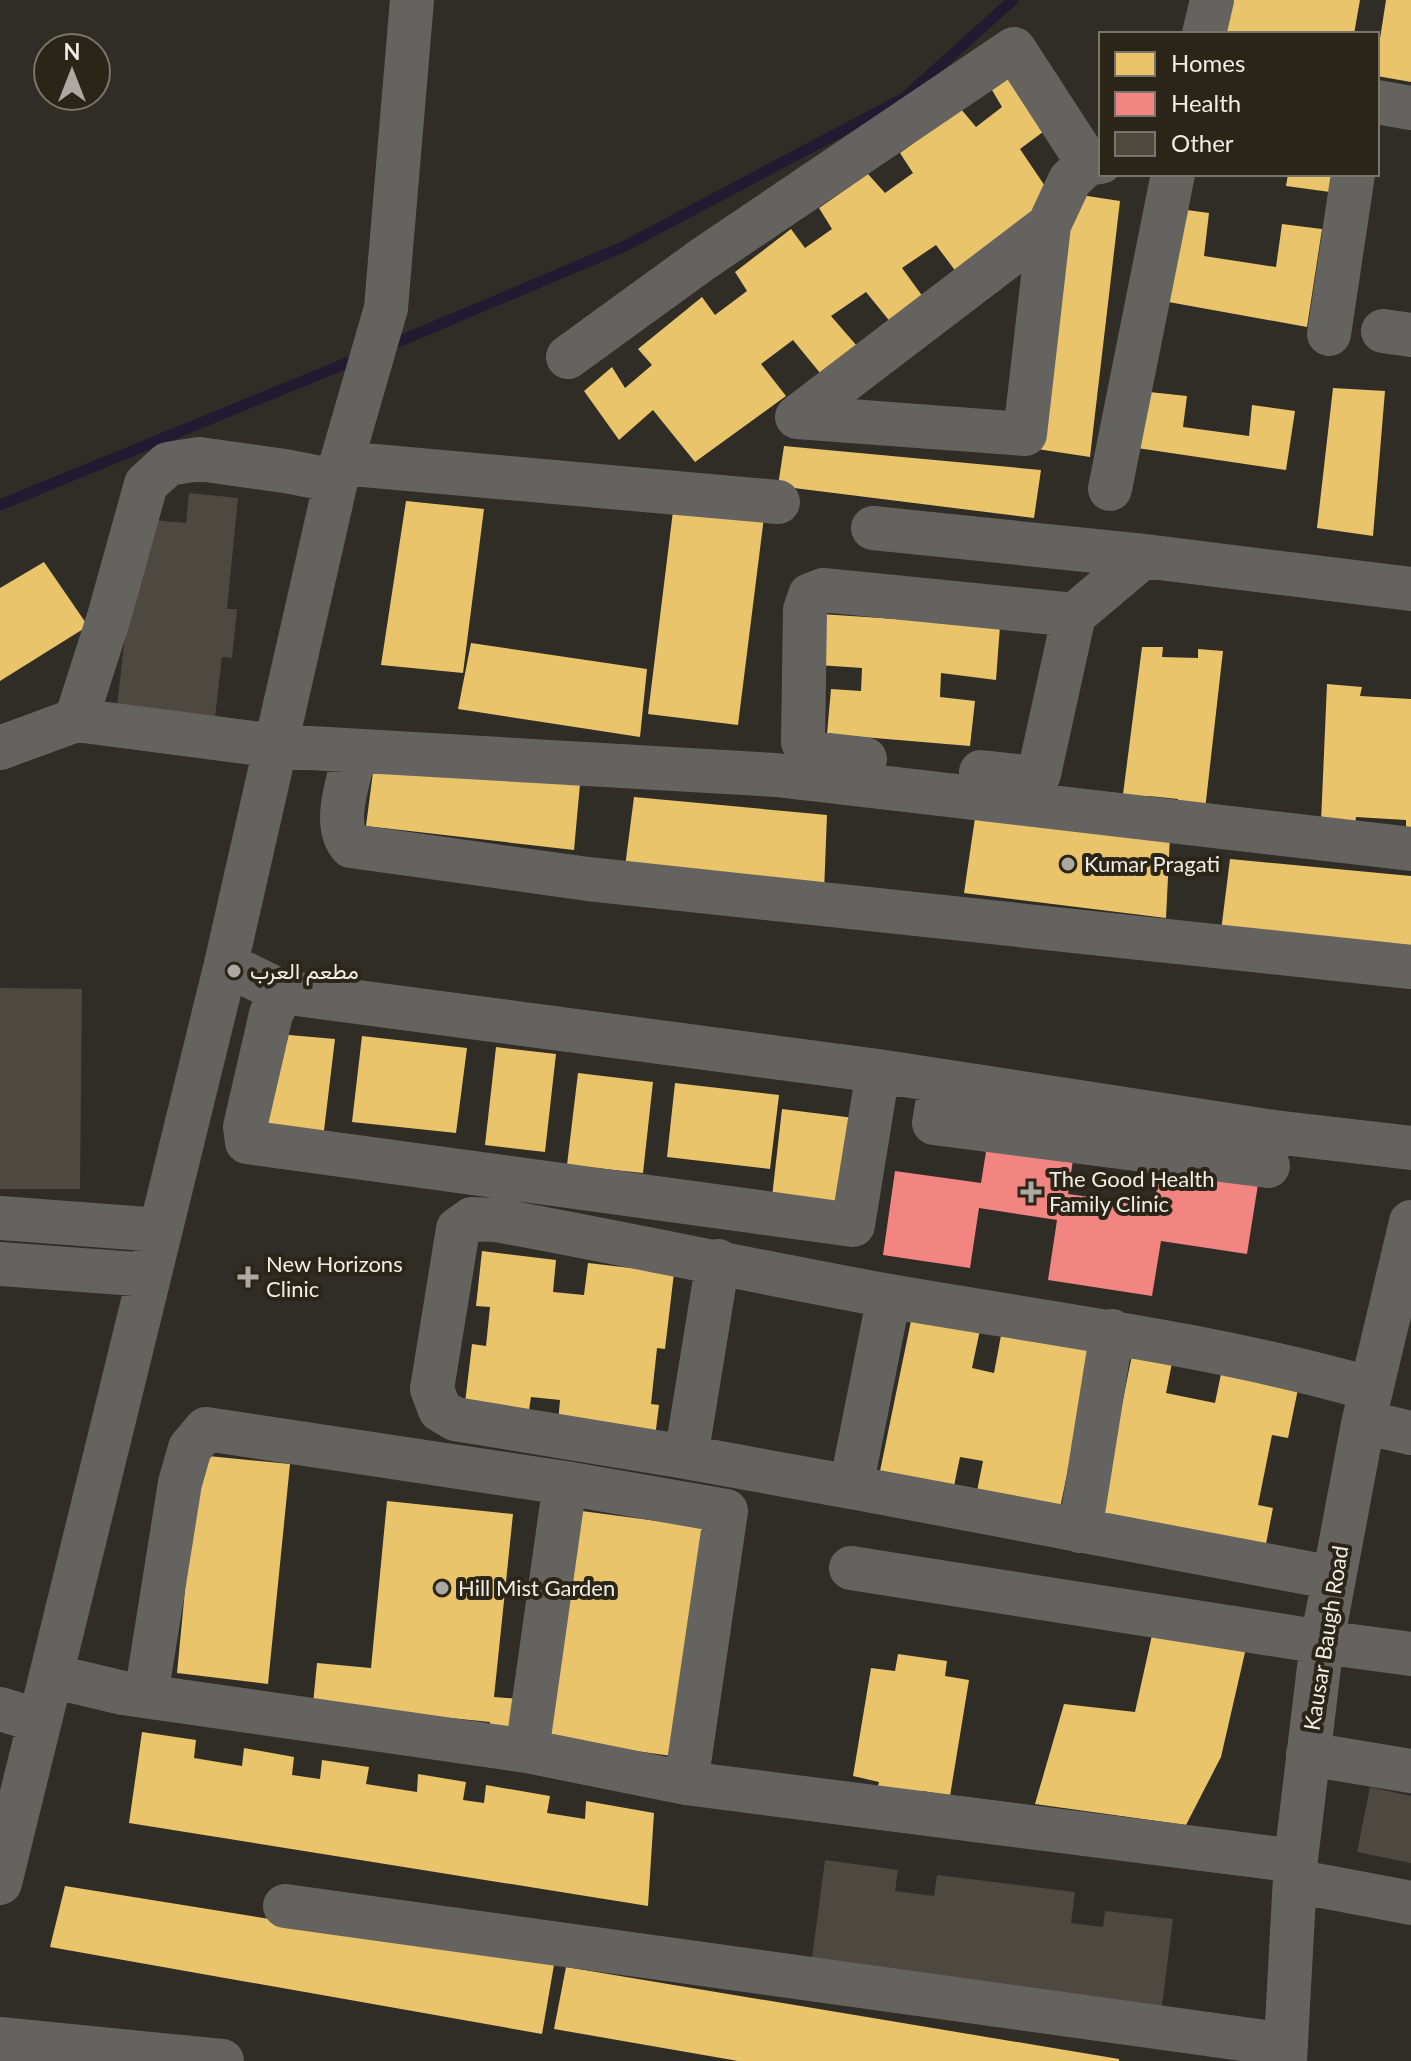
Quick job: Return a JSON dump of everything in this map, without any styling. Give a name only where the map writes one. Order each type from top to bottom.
[{"type":"street","points":[[0,1883],[20,1715],[52,1676],[226,964],[338,472],[386,308],[412,0]]},
{"type":"street","points":[[1204,32],[1212,0]]},
{"type":"street","points":[[568,357],[703,259],[1014,49],[1095,162],[1070,180],[1049,225],[1025,434],[797,417],[1049,225]]},
{"type":"street","points":[[1379,102],[1411,108]]},
{"type":"street","points":[[1110,489],[1173,176]]},
{"type":"street","points":[[1329,334],[1353,176]]},
{"type":"street","points":[[76,720],[146,484],[168,464],[199,459],[285,471],[778,502]]},
{"type":"street","points":[[873,528],[1144,556],[1411,589]]},
{"type":"street","points":[[1074,615],[823,590],[810,595],[805,610],[803,742],[813,753],[1026,777],[1039,774],[1074,615],[1144,556]]},
{"type":"street","points":[[0,748],[76,720],[276,746],[776,775],[1411,849]]},
{"type":"street","points":[[355,751],[342,820],[344,838],[351,846],[588,879],[1411,967]]},
{"type":"street","points":[[226,964],[282,992],[941,1081],[1268,1166]]},
{"type":"street","points":[[282,992],[271,1014],[245,1127],[247,1142],[837,1223],[853,1225],[878,1071]]},
{"type":"street","points":[[1124,1129],[1274,1132],[1411,1148]]},
{"type":"street","points":[[0,1218],[160,1230]]},
{"type":"street","points":[[1334,1578],[686,1457],[455,1419],[440,1410],[432,1389],[458,1229],[472,1219],[496,1220],[889,1296],[1112,1331],[1331,1377],[1368,1406],[1411,1433]]},
{"type":"street","name":"Kausar Baugh Road","points":[[1286,2053],[1295,1871],[1322,1642],[1368,1406],[1411,1222]]},
{"type":"street","points":[[686,1457],[718,1261]]},
{"type":"street","points":[[0,1264],[149,1275]]},
{"type":"street","points":[[851,1487],[889,1296]]},
{"type":"street","points":[[1080,1531],[1112,1331]]},
{"type":"street","points":[[146,1696],[180,1483],[190,1448],[206,1429],[565,1483],[726,1511],[686,1783]]},
{"type":"street","points":[[527,1751],[565,1483]]},
{"type":"street","points":[[851,1568],[1411,1654]]},
{"type":"street","points":[[52,1676],[146,1696],[527,1751],[686,1783],[1295,1871],[1411,1903]]},
{"type":"street","points":[[1308,1754],[1411,1771]]},
{"type":"street","points":[[285,1906],[1286,2053]]},
{"type":"street","points":[[0,2039],[222,2061]]},
{"type":"building: Homes","points":[[1224,0],[1360,0],[1354,32],[1217,32]]},
{"type":"building: Homes","points":[[1386,0],[1411,0],[1411,82],[1379,76],[1379,45]]},
{"type":"building: Homes","points":[[1015,74],[1051,126],[1020,149],[1057,204],[960,277],[936,245],[902,268],[926,301],[892,324],[866,292],[831,316],[857,346],[820,373],[793,340],[761,364],[786,396],[695,462],[653,410],[619,440],[584,391],[612,367],[625,388],[652,365],[638,349],[702,297],[715,315],[747,291],[735,272],[791,229],[805,248],[832,229],[819,208],[868,174],[885,193],[913,173],[900,153],[961,109],[976,127],[1002,107],[992,90]]},
{"type":"building: Homes","points":[[1288,176],[1333,176],[1330,192],[1286,186]]},
{"type":"building: Homes","points":[[1068,193],[1120,201],[1090,457],[1037,449]]},
{"type":"building: Homes","points":[[1172,208],[1209,213],[1204,256],[1276,267],[1282,224],[1322,229],[1307,327],[1163,301]]},
{"type":"building: Homes","points":[[1333,388],[1385,391],[1373,536],[1317,528]]},
{"type":"building: Homes","points":[[1140,391],[1187,396],[1183,427],[1249,436],[1252,405],[1295,411],[1286,470],[1137,448]]},
{"type":"building: Homes","points":[[784,446],[1041,470],[1034,518],[778,486]]},
{"type":"building: Homes","points":[[406,501],[484,509],[463,673],[381,665]]},
{"type":"building: Homes","points":[[673,511],[764,517],[738,725],[648,714]]},
{"type":"building: Homes","points":[[44,562],[88,626],[0,681],[0,588]]},
{"type":"building: Homes","points":[[821,614],[1000,626],[996,680],[941,673],[940,697],[975,701],[970,746],[827,734],[831,689],[861,691],[862,668],[818,665]]},
{"type":"building: Homes","points":[[471,643],[647,669],[640,737],[458,709]]},
{"type":"building: Homes","points":[[1142,647],[1163,647],[1162,657],[1198,658],[1198,649],[1223,651],[1205,810],[1177,809],[1178,799],[1149,796],[1122,802]]},
{"type":"building: Homes","points":[[1327,684],[1362,687],[1360,696],[1411,699],[1411,830],[1406,829],[1406,820],[1356,817],[1355,825],[1321,822]]},
{"type":"building: Homes","points":[[373,772],[580,784],[574,850],[366,826]]},
{"type":"building: Homes","points":[[634,797],[827,815],[824,892],[625,867]]},
{"type":"building: Homes","name":"Kumar Pragati","points":[[975,818],[1170,836],[1166,918],[964,893]]},
{"type":"building: Homes","name":"Kumar Pragati","points":[[1230,859],[1411,876],[1411,952],[1221,931]]},
{"type":"building: Homes","points":[[278,1034],[335,1039],[323,1139],[256,1132]]},
{"type":"building: Homes","points":[[362,1036],[467,1048],[456,1133],[352,1122]]},
{"type":"building: Homes","points":[[496,1047],[556,1054],[545,1152],[485,1145]]},
{"type":"building: Homes","points":[[578,1073],[653,1082],[643,1173],[567,1165]]},
{"type":"building: Homes","points":[[675,1083],[779,1095],[770,1169],[667,1157]]},
{"type":"building: Homes","points":[[782,1109],[854,1118],[843,1205],[772,1197]]},
{"type":"building: Homes","points":[[482,1251],[556,1260],[553,1292],[584,1295],[588,1263],[674,1273],[665,1349],[657,1348],[651,1404],[659,1405],[654,1445],[557,1434],[560,1400],[531,1397],[529,1410],[465,1403],[472,1344],[486,1346],[490,1307],[476,1306]]},
{"type":"building: Homes","points":[[913,1311],[981,1325],[972,1368],[994,1373],[1002,1330],[1093,1348],[1060,1508],[977,1491],[983,1461],[960,1457],[954,1486],[880,1471]]},
{"type":"building: Homes","points":[[1132,1355],[1172,1363],[1166,1393],[1215,1403],[1221,1374],[1298,1389],[1288,1438],[1272,1435],[1258,1505],[1273,1508],[1264,1554],[1099,1520]]},
{"type":"building: Homes","points":[[198,1455],[290,1464],[268,1684],[177,1673]]},
{"type":"building: Homes","name":"Hill Mist Garden","points":[[387,1501],[513,1514],[494,1697],[521,1699],[516,1744],[489,1740],[490,1722],[313,1704],[317,1663],[371,1668]]},
{"type":"building: Homes","points":[[574,1510],[703,1527],[672,1756],[542,1738]]},
{"type":"building: Homes","points":[[1154,1626],[1249,1635],[1221,1757],[1186,1825],[1035,1804],[1064,1704],[1135,1712]]},
{"type":"building: Homes","points":[[898,1654],[947,1661],[945,1676],[969,1680],[950,1796],[923,1791],[920,1806],[875,1798],[879,1782],[853,1776],[871,1668],[895,1671]]},
{"type":"building: Homes","points":[[142,1732],[196,1740],[194,1758],[242,1766],[244,1748],[294,1757],[292,1775],[320,1779],[322,1760],[369,1767],[366,1784],[417,1792],[418,1774],[466,1782],[463,1800],[484,1803],[486,1785],[550,1796],[547,1813],[585,1819],[586,1801],[654,1813],[648,1906],[129,1823]]},
{"type":"building: Homes","points":[[65,1886],[554,1965],[542,2034],[50,1947]]},
{"type":"building: Homes","points":[[566,1967],[1119,2061],[738,2061],[554,2029]]},
{"type":"building: Health","points":[[989,1133],[1075,1146],[1068,1194],[1154,1206],[1161,1163],[1259,1178],[1247,1254],[1161,1241],[1152,1296],[1048,1280],[1057,1220],[979,1208],[970,1268],[883,1255],[895,1171],[981,1183]]},
{"type":"building: Other","points":[[189,493],[238,498],[227,609],[237,609],[232,658],[222,657],[215,717],[117,706],[131,585],[144,519],[186,523]]},
{"type":"building: Other","points":[[0,988],[82,989],[80,1189],[0,1189]]},
{"type":"building: Other","points":[[1370,1787],[1411,1796],[1411,1863],[1357,1852]]},
{"type":"building: Other","points":[[825,1860],[898,1870],[895,1891],[934,1896],[937,1875],[1075,1892],[1071,1923],[1103,1927],[1105,1911],[1173,1919],[1160,2021],[812,1958]]},
{"type":"waterway","points":[[386,347],[625,246],[904,98],[1013,0]]},
{"type":"waterway","points":[[0,505],[359,358]]},
{"type":"place","name":"Kumar Pragati","points":[[1068,864]]},
{"type":"place","name":"مطعم العرب","points":[[234,971]]},
{"type":"place","name":"The Good Health Family Clinic","points":[[1031,1192]]},
{"type":"place","name":"New Horizons Clinic","points":[[248,1277]]},
{"type":"place","name":"Hill Mist Garden","points":[[442,1588]]}]
